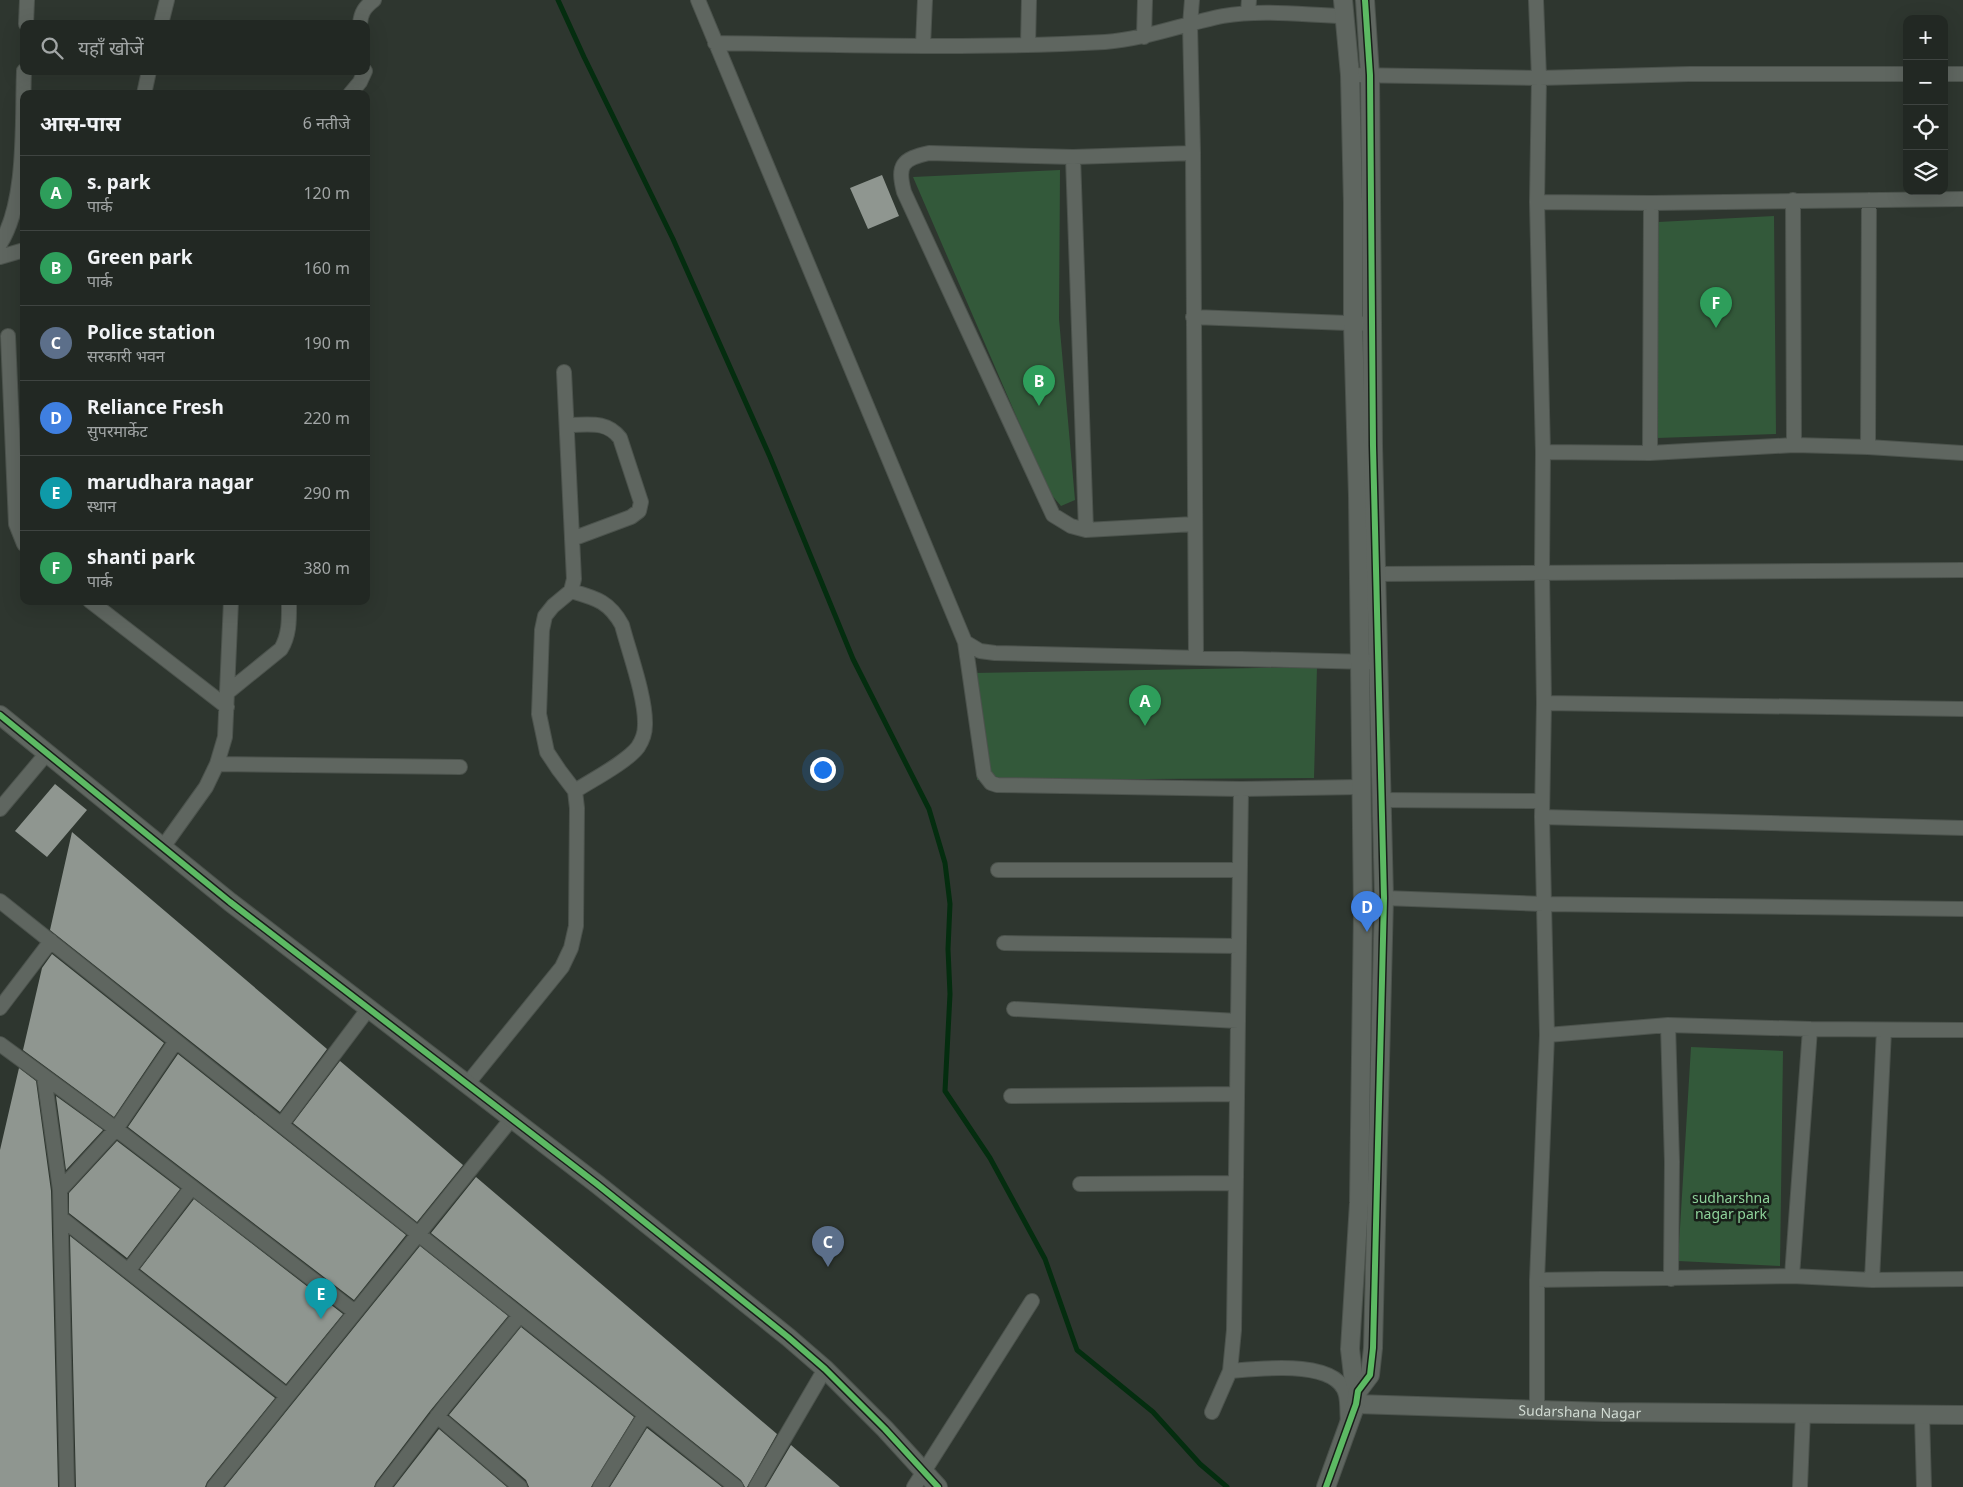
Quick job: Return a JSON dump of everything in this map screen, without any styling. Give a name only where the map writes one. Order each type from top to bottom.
[{"type":"street","points":[[26,20],[27,0]]},
{"type":"street","points":[[162,20],[167,0]]},
{"type":"street","points":[[360,20],[365,7],[374,0]]},
{"type":"street","points":[[698,0],[965,642],[984,774],[991,783],[997,785],[1241,790],[1360,788]]},
{"type":"street","points":[[924,46],[925,0]]},
{"type":"street","points":[[1028,45],[1029,0]]},
{"type":"street","points":[[1144,37],[1145,0]]},
{"type":"street","points":[[1192,0],[1190,24],[1193,152],[1196,657]]},
{"type":"street","points":[[1328,1486],[1357,1398],[1370,1376],[1373,1348],[1384,898],[1373,446],[1370,75],[1365,0]]},
{"type":"street","points":[[1536,0],[1539,78],[1537,202],[1543,452],[1544,703],[1542,817],[1547,1035],[1537,1280],[1537,1410]]},
{"type":"street","points":[[715,43],[924,46],[1107,42],[1144,37],[1223,16],[1249,6],[1343,8],[1350,75],[1363,911],[1359,1203],[1350,1349],[1352,1375],[1357,1398]]},
{"type":"street","points":[[1350,75],[1539,78],[1689,74],[1903,74]]},
{"type":"street","points":[[1948,74],[1963,74]]},
{"type":"street","points":[[23,90],[24,75]]},
{"type":"street","points":[[145,90],[148,75]]},
{"type":"street","points":[[353,90],[363,75]]},
{"type":"street","points":[[1193,152],[1072,157],[929,153],[914,156],[904,164],[900,175],[904,192],[1053,515],[1071,526],[1086,530],[1194,524]]},
{"type":"street","points":[[1072,157],[1086,530]]},
{"type":"street","points":[[0,244],[7,234],[15,206],[20,171]]},
{"type":"street","points":[[1537,202],[1651,203],[1963,199]]},
{"type":"street","points":[[1793,200],[1794,445]]},
{"type":"street","points":[[1868,447],[1870,200]]},
{"type":"street","points":[[1650,453],[1651,203]]},
{"type":"street","points":[[0,258],[20,251]]},
{"type":"street","points":[[1194,317],[1372,324]]},
{"type":"street","points":[[8,336],[16,524],[20,534]]},
{"type":"street","points":[[468,1083],[562,967],[571,948],[576,926],[576,791],[547,752],[539,714],[542,630],[545,616],[553,606],[571,591],[574,579],[564,372]]},
{"type":"street","points":[[567,425],[602,425],[613,429],[620,438],[641,502],[639,511],[631,517],[572,539]]},
{"type":"street","points":[[1543,452],[1650,453],[1794,445],[1868,447],[1963,453]]},
{"type":"street","points":[[1377,574],[1963,570]]},
{"type":"street","points":[[571,591],[597,599],[612,610],[622,625],[643,706],[646,726],[638,748],[576,791]]},
{"type":"street","points":[[95,605],[227,707]]},
{"type":"street","points":[[163,847],[206,787],[217,764],[225,737],[230,605]]},
{"type":"street","points":[[228,692],[281,649],[286,641],[289,626],[289,605]]},
{"type":"street","points":[[965,642],[980,651],[995,653],[1378,661]]},
{"type":"street","points":[[1544,703],[1963,709]]},
{"type":"street","points":[[0,715],[230,902],[468,1083],[628,1208],[825,1369],[938,1487]]},
{"type":"street","points":[[0,809],[47,753]]},
{"type":"street","points":[[217,764],[460,767]]},
{"type":"street","points":[[1212,1412],[1230,1371],[1234,1330],[1241,790]]},
{"type":"street","points":[[1382,800],[1542,801]]},
{"type":"street","points":[[1542,817],[1963,828]]},
{"type":"street","points":[[998,870],[1240,870]]},
{"type":"street","points":[[1384,898],[1543,904],[1963,909]]},
{"type":"street","points":[[0,901],[736,1487]]},
{"type":"street","points":[[0,1008],[51,942]]},
{"type":"street","points":[[1004,943],[1239,946]]},
{"type":"street","points":[[281,1124],[370,1008]]},
{"type":"street","points":[[1014,1009],[1238,1021]]},
{"type":"street","points":[[1547,1035],[1668,1025],[1810,1029],[1963,1030]]},
{"type":"street","points":[[1668,1025],[1672,1162],[1670,1279]]},
{"type":"street","points":[[1792,1276],[1810,1029]]},
{"type":"street","points":[[1872,1280],[1884,1030]]},
{"type":"street","points":[[60,1190],[116,1129],[176,1041]]},
{"type":"street","points":[[0,1044],[116,1129],[355,1312]]},
{"type":"street","points":[[44,1076],[60,1190],[67,1487]]},
{"type":"street","points":[[1011,1096],[1237,1094]]},
{"type":"street","points":[[214,1487],[512,1118]]},
{"type":"street","points":[[1080,1184],[1235,1183]]},
{"type":"street","points":[[128,1271],[192,1187]]},
{"type":"street","points":[[61,1218],[287,1396]]},
{"type":"street","points":[[1537,1280],[1792,1276],[1872,1280],[1963,1279]]},
{"type":"street","points":[[914,1487],[1032,1301]]},
{"type":"street","points":[[383,1487],[437,1416],[520,1315]]},
{"type":"street","points":[[1230,1371],[1294,1368],[1330,1377],[1340,1385],[1346,1394],[1348,1423]]},
{"type":"street","points":[[756,1487],[825,1369]]},
{"type":"street","name":"Sudarshana Nagar","points":[[1357,1398],[1537,1410],[1963,1415]]},
{"type":"street","points":[[1800,1487],[1803,1413]]},
{"type":"street","points":[[1922,1414],[1924,1487]]},
{"type":"street","points":[[600,1487],[645,1415]]},
{"type":"street","points":[[437,1416],[520,1487]]},
{"type":"green space","points":[[1060,170],[1059,319],[1075,500],[1061,506],[1049,492],[913,177]]},
{"type":"green space","points":[[1774,216],[1776,434],[1657,438],[1658,222]]},
{"type":"green space","points":[[1317,667],[1314,778],[977,780],[972,673]]},
{"type":"green space","name":"sudharshna nagar park","points":[[1691,1047],[1783,1051],[1780,1266],[1678,1261]]},
{"type":"building","points":[[882,175],[899,216],[868,229],[850,188]]},
{"type":"building","points":[[55,784],[87,810],[47,857],[15,831]]},
{"type":"building","points":[[72,832],[327,1049],[280,1112],[50,930]]},
{"type":"building","points":[[52,954],[164,1043],[114,1117],[23,1050],[42,968]]},
{"type":"building","points":[[178,1054],[406,1235],[354,1300],[128,1127]]},
{"type":"building","points":[[340,1061],[463,1165],[417,1222],[293,1123]]},
{"type":"building","points":[[19,1068],[36,1081],[51,1191],[58,1487],[0,1487],[0,1150]]},
{"type":"building","points":[[56,1096],[103,1130],[66,1170]]},
{"type":"building","points":[[117,1141],[180,1189],[127,1258],[69,1213],[69,1193]]},
{"type":"building","points":[[476,1177],[777,1434],[747,1487],[745,1487],[741,1480],[431,1233]]},
{"type":"building","points":[[194,1199],[343,1314],[286,1384],[140,1269]]},
{"type":"building","points":[[70,1236],[275,1398],[207,1482],[205,1487],[76,1487]]},
{"type":"building","points":[[420,1246],[508,1316],[430,1411],[374,1487],[225,1487]]},
{"type":"building","points":[[521,1327],[634,1417],[591,1487],[529,1487],[526,1480],[449,1415]]},
{"type":"building","points":[[647,1428],[722,1487],[610,1487]]},
{"type":"building","points":[[439,1429],[507,1487],[394,1487]]},
{"type":"building","points":[[791,1445],[840,1487],[766,1487]]},
{"type":"waterway","points":[[558,0],[673,239],[770,457],[853,659],[929,809],[945,863],[950,904],[948,949],[950,994],[945,1091],[990,1158],[1045,1259],[1077,1350],[1153,1412],[1200,1464],[1227,1487]]},
{"type":"cycle path","points":[[1326,1487],[1356,1404],[1358,1391],[1370,1375],[1373,1348],[1384,898],[1373,446],[1370,75],[1365,0]]},
{"type":"cycle path","points":[[0,715],[230,902],[597,1184],[788,1337],[825,1369],[885,1429],[938,1487]]},
{"type":"place","name":"shanti park","points":[[1716,328]]},
{"type":"place","name":"Green park","points":[[1039,406]]},
{"type":"place","name":"s. park","points":[[1145,726]]},
{"type":"place","name":"Reliance Fresh","points":[[1367,932]]},
{"type":"place","name":"Police station","points":[[828,1267]]},
{"type":"place","name":"marudhara nagar","points":[[321,1319]]}]
